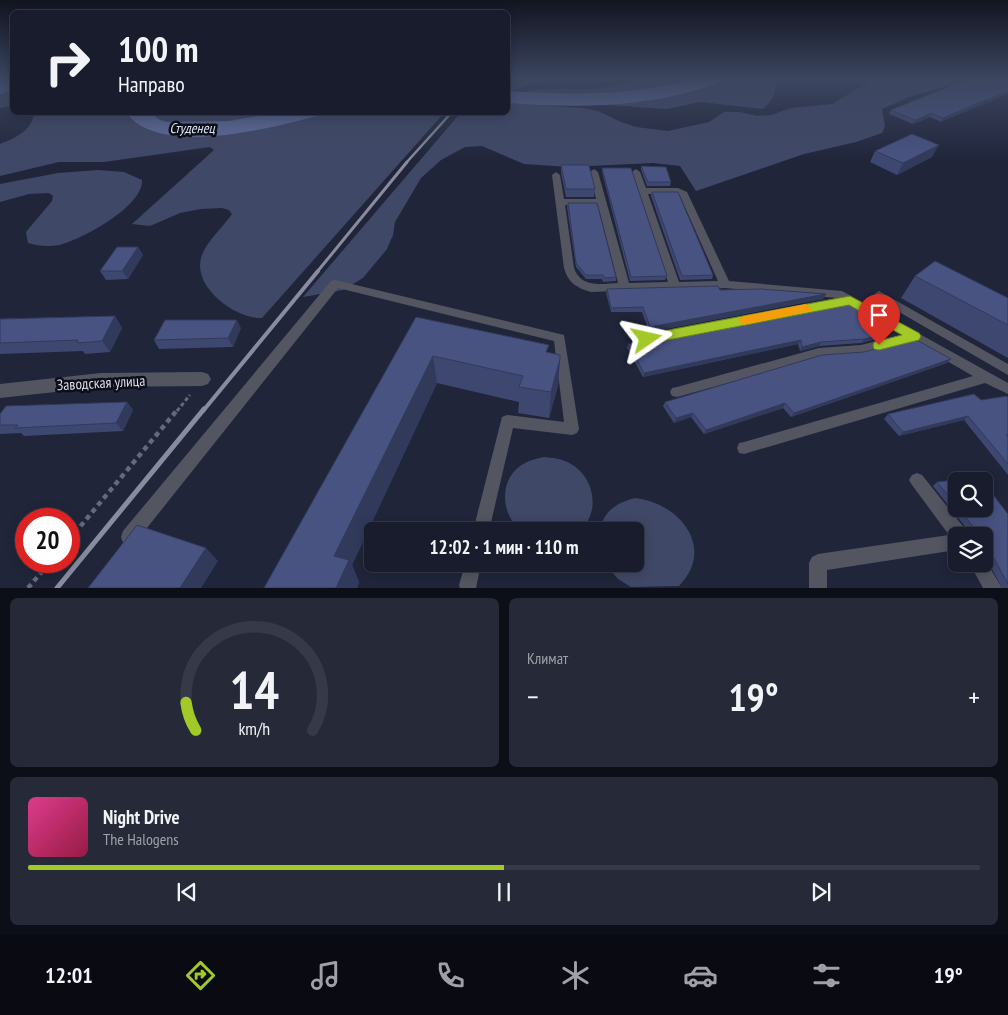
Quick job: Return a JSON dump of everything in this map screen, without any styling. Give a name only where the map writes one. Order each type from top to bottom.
[{"type":"street","name":"Заводская улица","points":[[0,391],[101,380],[202,379]]},
{"type":"lane","points":[[594,172],[624,287]]},
{"type":"lane","points":[[636,172],[675,287]]},
{"type":"lane","points":[[556,175],[569,268],[574,280],[591,288],[675,287],[725,284],[838,294],[1008,389]]},
{"type":"lane","points":[[643,191],[678,191],[684,194],[725,284]]},
{"type":"lane","points":[[559,202],[602,202]]},
{"type":"lane","points":[[119,550],[335,284],[560,338],[572,430],[508,421],[483,522]]},
{"type":"lane","points":[[878,295],[1008,370]]},
{"type":"lane","points":[[647,339],[850,300]]},
{"type":"lane","points":[[677,392],[819,354],[861,350],[915,336]]},
{"type":"lane","points":[[744,448],[987,377]]},
{"type":"lane","points":[[917,480],[953,527]]},
{"type":"lane","points":[[818,588],[818,562],[948,543]]},
{"type":"lane","points":[[469,587],[472,572]]},
{"type":"lane","points":[[983,572],[993,588]]},
{"type":"path","points":[[80,527],[175,416],[202,379]]},
{"type":"path","points":[[28,588],[41,573]]},
{"type":"shaded area","points":[[0,105],[10,105],[10,106],[0,108]]},
{"type":"shaded area","points":[[510,105],[583,108],[598,111],[636,127],[668,131],[709,122],[724,112],[740,112],[757,116],[771,115],[791,108],[817,105],[890,105],[882,109],[885,126],[882,133],[856,142],[804,154],[696,191],[680,166],[653,163],[569,167],[524,164],[482,146],[465,147],[441,160],[421,178],[395,222],[393,235],[387,249],[363,278],[343,290],[303,297],[460,115],[510,115]]},
{"type":"shaded area","points":[[615,105],[684,105],[667,109]]},
{"type":"shaded area","points":[[731,105],[767,105],[763,109]]},
{"type":"shaded area","points":[[34,115],[442,115],[262,318],[240,313],[219,300],[210,290],[200,269],[203,252],[232,214],[229,210],[222,208],[201,209],[180,213],[150,226],[132,224],[214,150],[210,147],[104,162],[59,162],[0,176],[0,144],[22,133],[33,119]]},
{"type":"shaded area","points":[[98,170],[124,172],[142,180],[140,190],[122,211],[110,220],[69,242],[51,246],[28,243],[26,232],[52,201],[53,196],[49,193],[29,194],[0,202],[0,184],[58,173]]},
{"type":"shaded area","points":[[544,457],[555,458],[571,464],[579,470],[590,487],[592,496],[592,506],[587,522],[513,522],[507,509],[505,491],[512,474],[519,467],[534,459]]},
{"type":"shaded area","points":[[635,498],[651,502],[666,509],[678,518],[688,530],[693,543],[694,557],[690,572],[679,586],[631,587],[618,579],[612,572],[644,572],[644,522],[602,522],[612,509],[622,502]]},
{"type":"building","points":[[902,105],[973,105],[943,118],[932,113],[915,120],[891,110]]},
{"type":"building","points":[[912,134],[939,145],[903,163],[875,151]]},
{"type":"building","points":[[561,165],[589,165],[595,189],[566,189]]},
{"type":"building","points":[[641,166],[666,167],[671,182],[648,182]]},
{"type":"building","points":[[602,168],[631,168],[667,276],[631,277]]},
{"type":"building","points":[[652,192],[678,192],[713,275],[682,276]]},
{"type":"building","points":[[568,203],[597,203],[616,277],[604,278],[603,275],[586,275],[576,263]]},
{"type":"building","points":[[117,247],[138,247],[122,271],[100,271]]},
{"type":"building","points":[[935,261],[1008,298],[1008,325],[915,276]]},
{"type":"building","points":[[718,286],[720,290],[761,289],[826,294],[650,327],[643,307],[611,308],[607,289]]},
{"type":"building","points":[[850,302],[864,310],[888,333],[864,339],[821,342],[802,347],[801,340],[644,373],[628,344]]},
{"type":"building","points":[[115,316],[102,341],[77,343],[78,340],[0,343],[0,319]]},
{"type":"building","points":[[416,317],[549,345],[546,352],[560,355],[551,392],[519,387],[523,376],[433,356],[334,556],[349,560],[336,588],[264,588]]},
{"type":"building","points":[[165,320],[237,320],[228,338],[154,340]]},
{"type":"building","points":[[915,339],[951,359],[794,413],[785,403],[706,430],[693,413],[676,418],[665,402],[822,355],[864,352]]},
{"type":"building","points":[[974,394],[981,400],[1008,397],[1008,435],[1006,435],[1008,437],[1008,464],[968,416],[903,432],[888,414]]},
{"type":"building","points":[[127,402],[116,423],[15,428],[18,425],[0,425],[0,414],[6,406]]},
{"type":"building","points":[[948,481],[948,495],[937,482]]},
{"type":"building","points":[[993,495],[1008,514],[1008,584],[993,557],[993,527],[973,527],[966,517],[993,517]]},
{"type":"building","points":[[137,525],[206,548],[180,588],[88,588]]},
{"type":"waterway","name":"Студенец","points":[[140,115],[152,125],[167,129],[229,128],[261,124],[298,115]]},
{"type":"railway","points":[[406,163],[449,115]]},
{"type":"railway","points":[[317,272],[407,162]]},
{"type":"railway","points":[[203,411],[318,271]]},
{"type":"railway","points":[[57,588],[204,409]]},
{"type":"slow traffic","points":[[744,320],[806,309]]},
{"type":"route","points":[[647,339],[850,300],[915,336],[879,345]]}]
